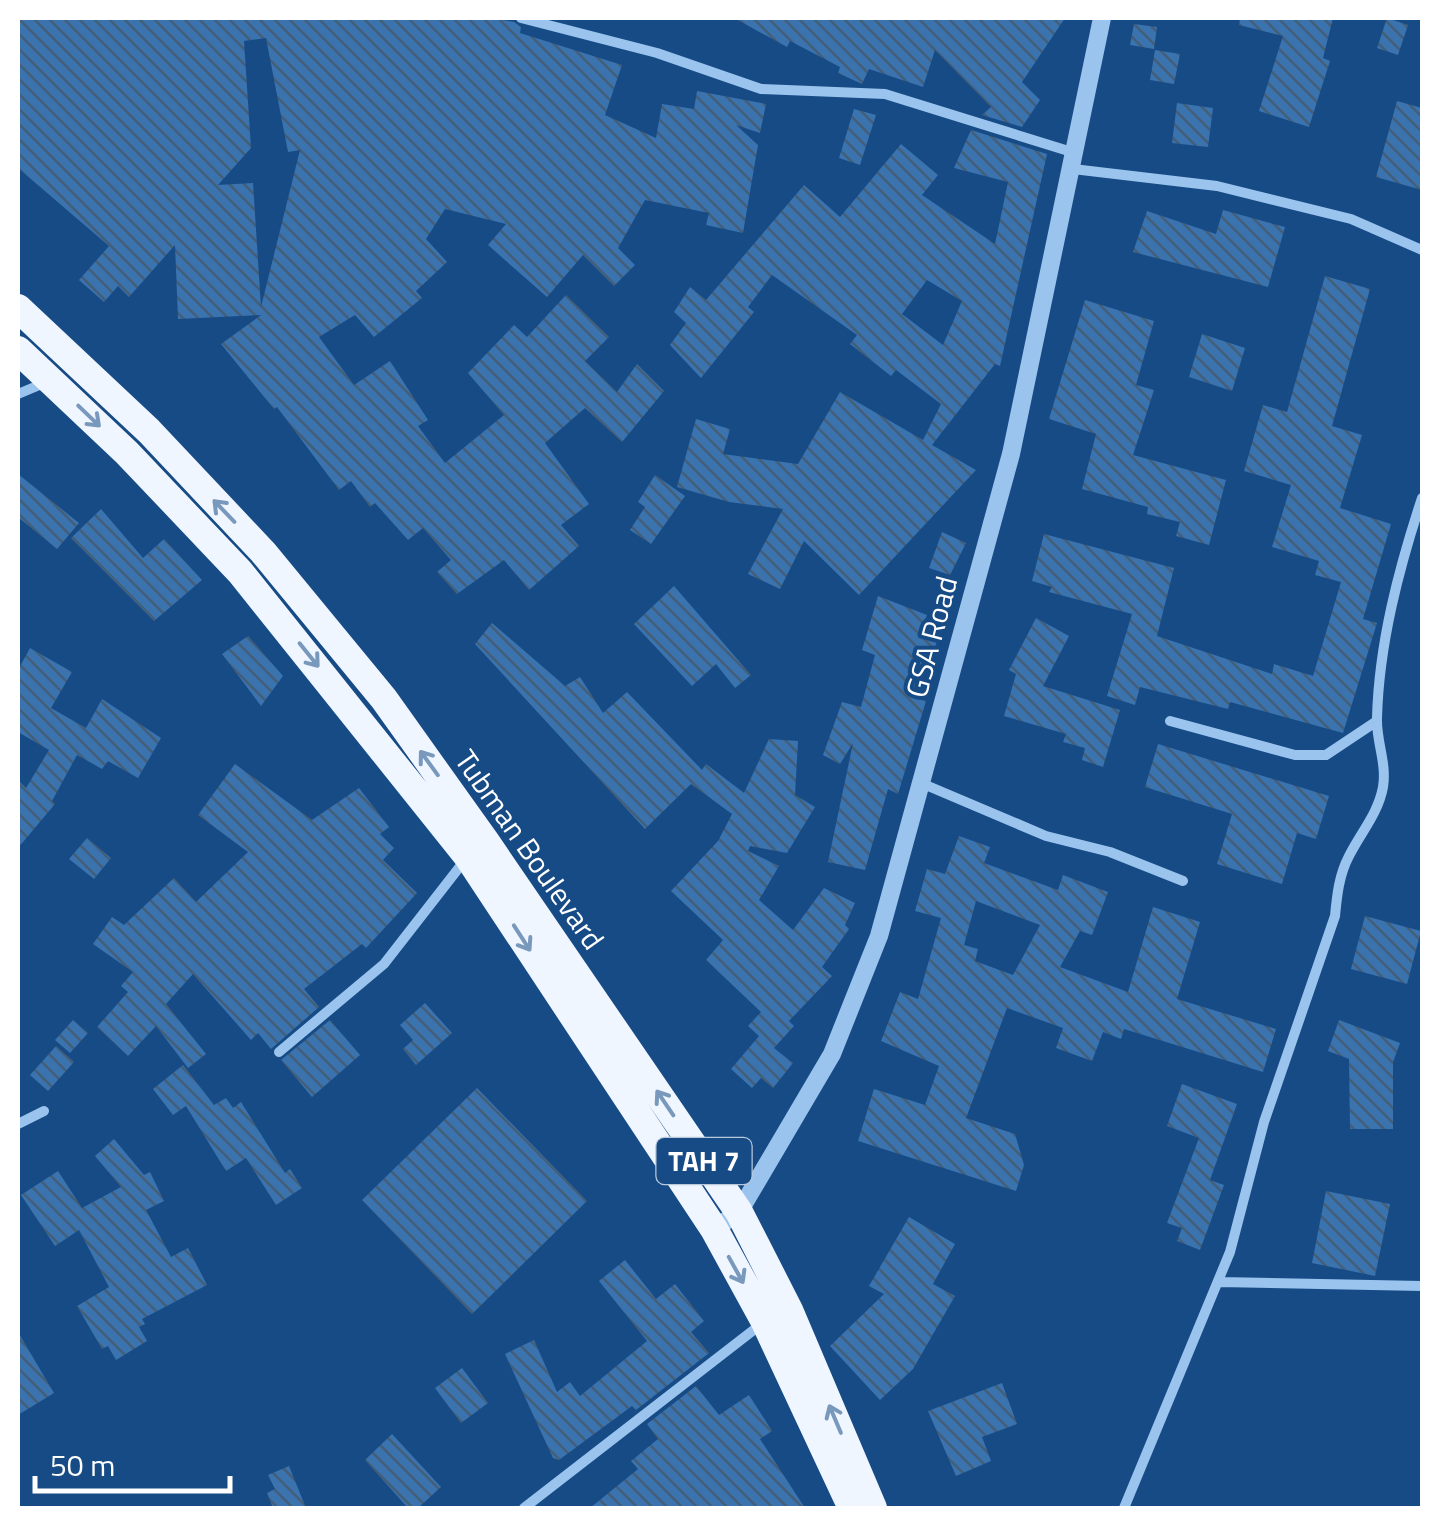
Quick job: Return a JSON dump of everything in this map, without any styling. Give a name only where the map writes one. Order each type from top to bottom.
[{"type":"highway","name":"Tubman Boulevard","points":[[18,308],[149,431],[325,625],[486,842],[739,1212],[789,1310],[874,1508]]},
{"type":"highway","name":"Tubman Boulevard","points":[[18,350],[240,572],[468,857],[714,1229],[765,1322],[852,1508]]},
{"type":"street","points":[[521,18],[656,54],[762,88],[885,94],[1075,161],[1217,186],[1351,219],[1422,250]]},
{"type":"street","name":"GSA Road","points":[[714,1229],[739,1212],[832,1054],[879,936],[1010,454],[1075,161],[1102,18]]},
{"type":"street","points":[[18,394],[52,380]]},
{"type":"street","points":[[1124,1508],[1218,1282],[1264,1122],[1335,916],[1338,885],[1347,860],[1379,806],[1384,759],[1377,721],[1400,566],[1422,498]]},
{"type":"street","points":[[1170,721],[1295,755],[1326,755],[1377,721]]},
{"type":"street","points":[[921,783],[1046,836],[1110,852],[1183,881]]},
{"type":"street","points":[[279,1052],[384,964],[468,857]]},
{"type":"street","points":[[18,1124],[44,1111]]},
{"type":"street","points":[[1218,1282],[1422,1286]]},
{"type":"street","points":[[524,1508],[765,1322]]},
{"type":"building","points":[[18,18],[490,18],[514,22],[521,27],[520,33],[622,65],[605,115],[656,138],[662,104],[694,109],[697,91],[766,104],[760,133],[736,125],[758,145],[743,233],[706,225],[709,213],[645,200],[618,248],[635,265],[614,286],[583,255],[547,297],[488,245],[506,224],[445,209],[426,239],[447,262],[416,291],[422,298],[374,337],[355,315],[319,337],[354,385],[390,361],[428,420],[418,426],[445,463],[504,415],[468,373],[514,325],[527,337],[566,295],[609,337],[585,361],[617,392],[637,364],[664,391],[622,442],[585,408],[545,443],[589,504],[561,525],[579,546],[529,590],[504,560],[457,594],[437,572],[451,560],[423,528],[408,540],[375,503],[370,507],[351,481],[339,490],[277,407],[274,409],[221,344],[261,315],[178,319],[175,245],[129,297],[118,286],[104,302],[79,280],[109,246],[18,168]],"holes":[[[266,38],[288,152],[300,150],[261,307],[253,183],[218,185],[251,148],[244,41]]]},
{"type":"building","points":[[734,18],[1065,18],[1022,82],[1040,100],[1022,127],[982,115],[991,107],[935,50],[923,87],[869,69],[862,84],[838,73],[840,67],[790,41],[787,47]]},
{"type":"building","points":[[1240,18],[1333,18],[1323,58],[1330,61],[1309,127],[1259,111],[1283,36],[1239,25]]},
{"type":"building","points":[[1387,18],[1408,25],[1398,55],[1377,48]]},
{"type":"building","points":[[1134,24],[1157,27],[1154,49],[1130,45]]},
{"type":"building","points":[[1155,50],[1180,54],[1174,84],[1150,80]]},
{"type":"building","points":[[1397,101],[1422,108],[1422,190],[1376,177]]},
{"type":"building","points":[[1177,103],[1213,108],[1208,147],[1172,143]]},
{"type":"building","points":[[854,109],[876,115],[860,165],[839,158]]},
{"type":"building","points":[[971,130],[1047,154],[1000,366],[995,364],[932,445],[976,470],[859,595],[804,541],[780,589],[748,574],[783,509],[729,502],[677,487],[696,419],[730,429],[723,454],[798,464],[840,392],[923,440],[941,404],[896,370],[891,376],[850,344],[857,335],[772,275],[748,307],[754,312],[701,378],[670,345],[686,323],[674,312],[690,287],[706,300],[804,185],[840,217],[901,144],[938,175],[922,195],[995,244],[1008,182],[954,168]],"holes":[[[927,280],[962,301],[943,345],[902,314]]]},
{"type":"building","points":[[1223,210],[1285,227],[1268,287],[1133,252],[1147,211],[1216,234]]},
{"type":"building","points":[[1325,276],[1370,289],[1332,426],[1362,435],[1340,508],[1391,524],[1363,619],[1377,623],[1343,733],[1230,702],[1228,709],[1140,687],[1135,705],[1107,696],[1132,614],[1049,592],[1052,587],[1032,581],[1044,534],[1174,568],[1157,636],[1272,674],[1274,664],[1313,676],[1341,582],[1315,575],[1319,561],[1272,547],[1291,485],[1244,471],[1263,405],[1287,412]]},
{"type":"building","points":[[1085,300],[1154,321],[1136,385],[1154,390],[1133,455],[1226,480],[1209,545],[1176,536],[1180,522],[1147,514],[1148,507],[1082,489],[1096,434],[1049,419]]},
{"type":"building","points":[[1202,334],[1245,348],[1232,391],[1189,377]]},
{"type":"building","points":[[18,474],[79,523],[57,549],[18,517]]},
{"type":"building","points":[[655,475],[685,496],[651,544],[630,530],[645,507],[638,502]]},
{"type":"building","points":[[101,509],[143,558],[164,539],[202,580],[154,621],[71,538]]},
{"type":"building","points":[[942,532],[966,543],[950,575],[929,568]]},
{"type":"building","points":[[674,586],[751,675],[735,688],[716,664],[692,686],[634,624]]},
{"type":"building","points":[[878,596],[927,615],[924,622],[942,629],[915,698],[926,701],[898,794],[888,789],[865,870],[828,862],[853,743],[840,764],[823,755],[842,702],[861,707],[875,655],[862,650]]},
{"type":"building","points":[[1036,618],[1069,636],[1043,686],[1120,710],[1103,767],[1082,760],[1085,748],[1063,742],[1066,734],[1004,716],[1016,674],[1009,670]]},
{"type":"building","points":[[492,623],[565,686],[580,677],[603,713],[627,692],[702,770],[706,764],[744,793],[769,739],[798,741],[795,795],[815,807],[787,853],[750,846],[748,851],[779,866],[759,900],[793,930],[824,888],[855,903],[845,925],[849,929],[822,967],[832,976],[789,1021],[794,1026],[774,1048],[793,1063],[773,1088],[761,1078],[752,1088],[731,1069],[759,1036],[748,1026],[761,1012],[706,960],[723,940],[671,891],[718,841],[732,814],[691,784],[645,829],[475,644]]},
{"type":"building","points":[[248,636],[283,676],[261,706],[222,654]]},
{"type":"building","points":[[30,648],[72,672],[51,708],[86,728],[102,699],[161,738],[138,778],[108,761],[102,769],[77,755],[52,801],[55,804],[18,848],[18,780],[26,788],[49,750],[18,732],[18,670]]},
{"type":"building","points":[[1158,744],[1329,796],[1316,839],[1297,833],[1282,884],[1217,864],[1232,814],[1145,787]]},
{"type":"building","points":[[235,764],[312,820],[359,788],[389,827],[380,834],[394,848],[383,860],[417,893],[366,948],[362,944],[304,989],[319,1007],[271,1049],[258,1033],[251,1040],[193,974],[166,1004],[206,1054],[188,1068],[156,1026],[128,1056],[97,1027],[128,992],[121,986],[133,972],[93,944],[112,917],[124,925],[174,878],[196,902],[248,852],[198,815]]},
{"type":"building","points":[[959,836],[990,847],[984,863],[1058,890],[1063,875],[1108,892],[1092,935],[1080,931],[1060,967],[1128,992],[1153,907],[1200,922],[1177,999],[1276,1029],[1263,1072],[1124,1029],[1121,1039],[1103,1032],[1092,1061],[1056,1048],[1063,1028],[1007,1008],[966,1118],[1015,1134],[1024,1165],[1016,1191],[858,1141],[874,1089],[925,1105],[939,1066],[881,1041],[900,992],[918,999],[941,918],[915,911],[927,869],[945,874]],"holes":[[[976,901],[1040,925],[1013,975],[975,961],[978,949],[964,945]]]},
{"type":"building","points":[[87,838],[111,858],[94,879],[69,859]]},
{"type":"building","points":[[1365,916],[1421,931],[1407,984],[1351,969]]},
{"type":"building","points":[[425,1003],[452,1033],[416,1065],[403,1049],[413,1040],[400,1025]]},
{"type":"building","points":[[73,1020],[88,1033],[70,1053],[55,1040]]},
{"type":"building","points":[[330,1020],[360,1055],[312,1097],[281,1060]]},
{"type":"building","points":[[1339,1020],[1400,1043],[1393,1062],[1393,1129],[1350,1129],[1349,1059],[1328,1051]]},
{"type":"building","points":[[56,1046],[74,1062],[48,1091],[30,1075]]},
{"type":"building","points":[[183,1065],[214,1105],[226,1098],[233,1108],[241,1102],[285,1173],[290,1169],[302,1188],[276,1205],[246,1158],[226,1171],[186,1106],[173,1115],[153,1089]]},
{"type":"building","points":[[1182,1084],[1237,1104],[1210,1180],[1224,1185],[1200,1250],[1177,1241],[1182,1228],[1167,1223],[1199,1138],[1167,1126]]},
{"type":"building","points":[[477,1088],[587,1201],[472,1314],[362,1200]]},
{"type":"building","points":[[114,1139],[144,1175],[150,1172],[164,1201],[146,1210],[171,1257],[188,1248],[207,1285],[142,1319],[145,1324],[139,1327],[147,1341],[116,1360],[108,1346],[102,1349],[77,1306],[109,1287],[79,1230],[55,1246],[21,1195],[58,1171],[82,1208],[121,1187],[95,1156]]},
{"type":"building","points":[[1326,1191],[1390,1204],[1375,1276],[1312,1263]]},
{"type":"building","points":[[909,1217],[955,1244],[933,1284],[955,1296],[913,1369],[880,1400],[830,1346],[884,1294],[869,1286]]},
{"type":"building","points":[[625,1260],[656,1299],[675,1284],[704,1321],[691,1332],[709,1353],[636,1410],[632,1406],[559,1460],[553,1458],[505,1354],[534,1340],[557,1392],[570,1382],[580,1396],[647,1341],[599,1281]]},
{"type":"building","points":[[18,1332],[54,1393],[18,1415]]},
{"type":"building","points":[[462,1368],[488,1403],[461,1423],[435,1388]]},
{"type":"building","points":[[1002,1383],[1017,1424],[982,1437],[991,1461],[956,1476],[928,1411]]},
{"type":"building","points":[[696,1386],[719,1415],[749,1395],[772,1431],[760,1439],[805,1508],[590,1508],[638,1469],[631,1461],[658,1439],[647,1424]]},
{"type":"building","points":[[392,1434],[441,1487],[418,1508],[408,1508],[365,1460]]},
{"type":"building","points":[[289,1466],[306,1508],[273,1508],[267,1493],[275,1489],[268,1475]]}]
